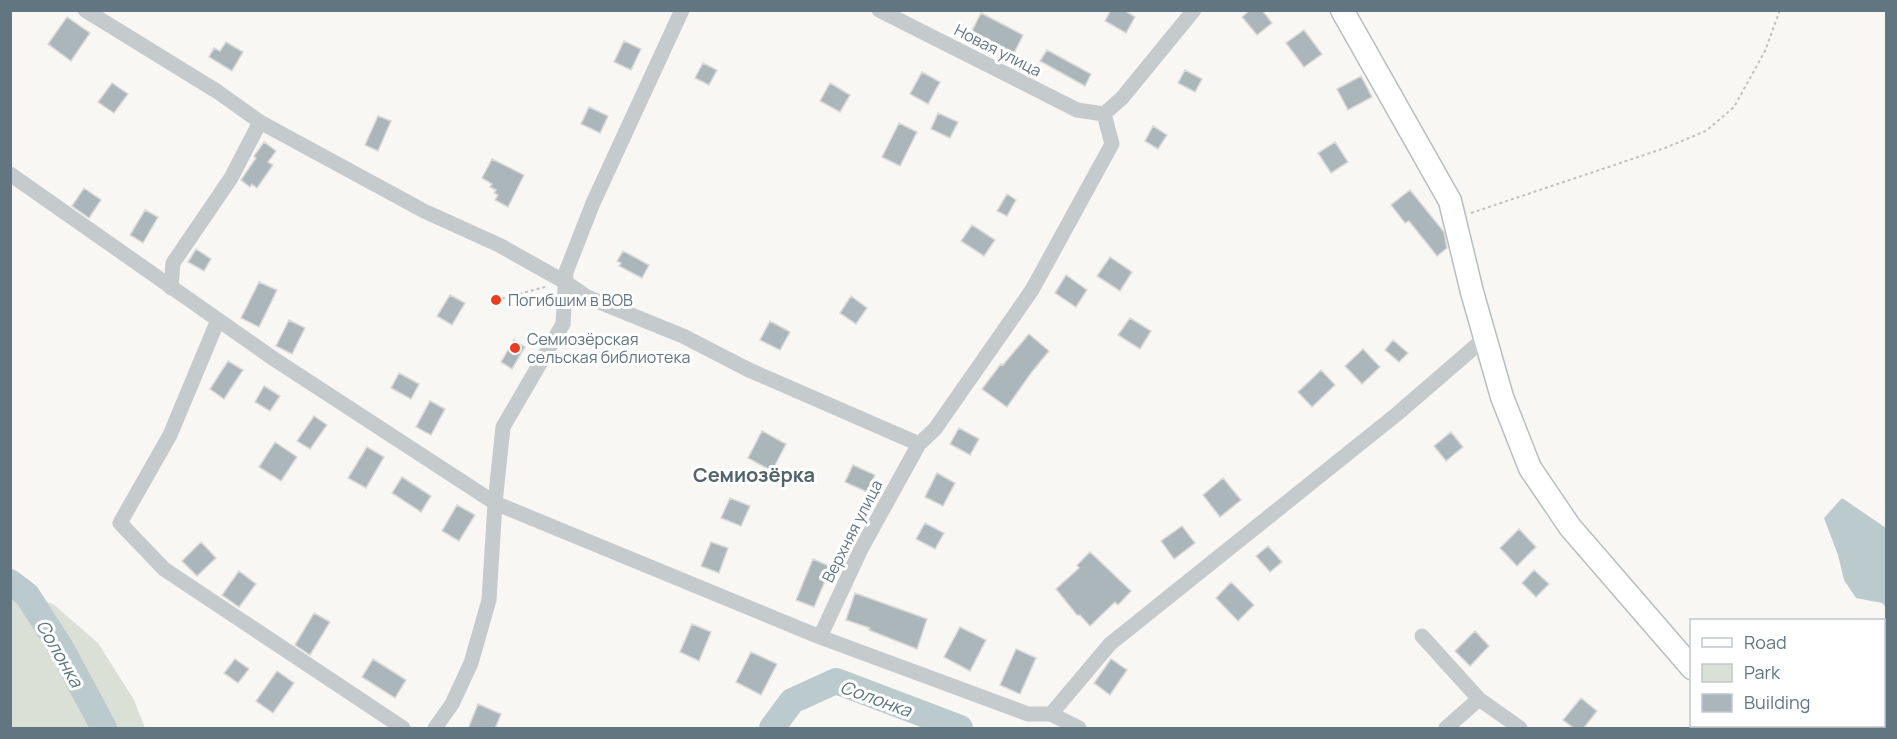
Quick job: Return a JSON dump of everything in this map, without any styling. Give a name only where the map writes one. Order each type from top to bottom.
[{"type":"street","points":[[85,10],[218,92],[260,122],[424,211],[499,245],[587,297],[683,336],[749,370],[919,444]]},
{"type":"street","points":[[435,729],[452,704],[471,663],[489,600],[502,427],[563,324],[566,272],[593,203],[682,10]]},
{"type":"street","name":"Новая улица","points":[[879,10],[1077,110],[1104,114]]},
{"type":"street","points":[[1104,114],[1122,98],[1194,10]]},
{"type":"street","points":[[1342,10],[1450,201],[1502,397],[1530,468],[1570,527],[1690,666]]},
{"type":"street","name":"Верхняя улица","points":[[820,637],[861,549],[919,444],[935,429],[1032,290],[1112,144],[1104,114]]},
{"type":"street","points":[[171,288],[173,263],[231,178],[260,122]]},
{"type":"street","points":[[10,174],[274,359],[495,503],[820,637],[1028,714],[1051,714],[1079,729]]},
{"type":"street","points":[[218,320],[170,435],[120,524],[164,569],[403,729]]},
{"type":"street","points":[[1051,714],[1110,644],[1397,414],[1485,338]]},
{"type":"street","points":[[1422,636],[1479,699],[1520,729]]},
{"type":"street","points":[[1446,729],[1479,699]]},
{"type":"path","points":[[1454,218],[1665,148],[1706,131],[1734,107],[1765,51],[1780,10]]},
{"type":"path","points":[[496,300],[565,282]]},
{"type":"green space","points":[[10,592],[53,604],[98,643],[134,700],[145,728],[11,728]]},
{"type":"shaded area","points":[[1842,498],[1886,528],[1886,607],[1882,603],[1856,598],[1844,580],[1838,555],[1824,518]]},
{"type":"building","points":[[1111,10],[1124,10],[1135,17],[1126,33],[1105,21]]},
{"type":"building","points":[[1250,10],[1262,10],[1272,23],[1257,35],[1242,17]]},
{"type":"building","points":[[981,13],[1023,35],[1014,53],[972,31]]},
{"type":"building","points":[[67,17],[90,33],[71,61],[48,44]]},
{"type":"building","points":[[1304,30],[1322,54],[1304,67],[1286,43]]},
{"type":"building","points":[[624,41],[641,49],[631,70],[614,62]]},
{"type":"building","points":[[226,42],[243,52],[232,71],[209,57],[214,48],[220,51]]},
{"type":"building","points":[[1047,50],[1091,74],[1085,86],[1040,61]]},
{"type":"building","points":[[703,63],[717,70],[709,85],[695,78]]},
{"type":"building","points":[[1185,70],[1202,79],[1195,92],[1178,83]]},
{"type":"building","points":[[922,72],[940,82],[928,104],[910,94]]},
{"type":"building","points":[[1361,76],[1372,97],[1348,110],[1337,89]]},
{"type":"building","points":[[112,83],[128,94],[114,113],[98,102]]},
{"type":"building","points":[[830,83],[850,95],[840,112],[820,101]]},
{"type":"building","points":[[589,107],[608,116],[600,133],[581,124]]},
{"type":"building","points":[[938,113],[958,122],[950,138],[931,129]]},
{"type":"building","points":[[378,116],[391,121],[378,151],[365,145]]},
{"type":"building","points":[[899,123],[917,132],[900,166],[882,157]]},
{"type":"building","points":[[1153,126],[1167,135],[1158,149],[1145,141]]},
{"type":"building","points":[[264,142],[276,151],[268,162],[273,165],[257,188],[252,184],[250,187],[241,180]]},
{"type":"building","points":[[1335,142],[1348,162],[1331,173],[1318,153]]},
{"type":"building","points":[[492,159],[524,175],[508,207],[495,200],[498,195],[494,193],[496,190],[490,187],[492,184],[482,178]]},
{"type":"building","points":[[84,188],[101,200],[89,218],[72,206]]},
{"type":"building","points":[[1410,190],[1444,232],[1447,248],[1437,256],[1409,221],[1405,223],[1391,205]]},
{"type":"building","points":[[1007,194],[1016,200],[1007,216],[997,211]]},
{"type":"building","points":[[145,210],[158,217],[143,243],[130,235]]},
{"type":"building","points":[[972,225],[995,240],[984,256],[961,241]]},
{"type":"building","points":[[196,249],[211,259],[204,271],[188,262]]},
{"type":"building","points":[[623,251],[649,265],[642,278],[619,266],[621,263],[617,261]]},
{"type":"building","points":[[1110,257],[1132,272],[1120,291],[1097,276]]},
{"type":"building","points":[[1066,275],[1087,290],[1076,307],[1055,293]]},
{"type":"building","points":[[259,282],[277,290],[259,327],[241,318]]},
{"type":"building","points":[[450,295],[465,303],[452,325],[437,316]]},
{"type":"building","points":[[851,296],[867,308],[856,324],[840,313]]},
{"type":"building","points":[[1130,318],[1151,331],[1140,349],[1118,335]]},
{"type":"building","points":[[289,320],[305,328],[292,354],[276,346]]},
{"type":"building","points":[[770,321],[790,332],[780,350],[760,340]]},
{"type":"building","points":[[1029,334],[1049,351],[1007,407],[982,389]]},
{"type":"building","points":[[514,340],[525,347],[512,369],[501,362]]},
{"type":"building","points":[[1393,340],[1408,353],[1399,362],[1385,350]]},
{"type":"building","points":[[1363,349],[1380,367],[1362,384],[1345,366]]},
{"type":"building","points":[[228,361],[243,370],[224,399],[210,389]]},
{"type":"building","points":[[1321,370],[1335,385],[1312,407],[1298,392]]},
{"type":"building","points":[[399,373],[419,384],[411,399],[391,388]]},
{"type":"building","points":[[264,386],[280,396],[270,411],[255,402]]},
{"type":"building","points":[[430,401],[445,409],[431,435],[416,427]]},
{"type":"building","points":[[314,416],[327,425],[310,449],[297,441]]},
{"type":"building","points":[[959,428],[979,439],[970,455],[950,444]]},
{"type":"building","points":[[762,431],[786,444],[772,471],[748,458]]},
{"type":"building","points":[[1451,432],[1463,447],[1446,461],[1434,446]]},
{"type":"building","points":[[275,442],[297,457],[281,481],[259,467]]},
{"type":"building","points":[[367,447],[384,457],[366,488],[348,478]]},
{"type":"building","points":[[853,465],[875,475],[867,492],[845,482]]},
{"type":"building","points":[[937,473],[955,483],[943,506],[925,497]]},
{"type":"building","points":[[402,477],[431,496],[421,512],[392,493]]},
{"type":"building","points":[[1223,478],[1241,500],[1220,517],[1203,495]]},
{"type":"building","points":[[730,498],[750,506],[741,526],[721,518]]},
{"type":"building","points":[[457,505],[475,515],[459,541],[442,531]]},
{"type":"building","points":[[925,523],[944,533],[935,549],[916,539]]},
{"type":"building","points":[[1182,526],[1195,543],[1174,559],[1161,541]]},
{"type":"building","points":[[1519,529],[1536,547],[1517,566],[1500,548]]},
{"type":"building","points":[[201,542],[216,558],[197,576],[182,561]]},
{"type":"building","points":[[711,542],[728,548],[719,573],[701,566]]},
{"type":"building","points":[[1268,546],[1282,562],[1270,572],[1256,556]]},
{"type":"building","points":[[1090,552],[1131,591],[1118,605],[1115,602],[1090,626],[1080,615],[1077,615],[1056,589],[1079,568],[1077,565]]},
{"type":"building","points":[[813,559],[831,567],[814,607],[796,600]]},
{"type":"building","points":[[1534,570],[1549,584],[1536,597],[1522,583]]},
{"type":"building","points":[[239,571],[256,584],[239,607],[222,595]]},
{"type":"building","points":[[1231,582],[1254,605],[1238,621],[1216,598]]},
{"type":"building","points":[[855,593],[927,619],[917,649],[846,620]]},
{"type":"building","points":[[314,613],[330,622],[310,655],[295,645]]},
{"type":"building","points":[[692,624],[711,632],[699,661],[680,652]]},
{"type":"building","points":[[960,627],[986,640],[970,671],[944,657]]},
{"type":"building","points":[[1475,631],[1489,646],[1470,666],[1455,651]]},
{"type":"building","points":[[1016,649],[1036,658],[1020,694],[1000,685]]},
{"type":"building","points":[[751,652],[777,664],[761,695],[736,682]]},
{"type":"building","points":[[235,659],[249,669],[238,683],[224,673]]},
{"type":"building","points":[[373,659],[406,680],[395,698],[362,677]]},
{"type":"building","points":[[1111,659],[1127,670],[1110,695],[1094,683]]},
{"type":"building","points":[[277,671],[294,683],[273,713],[256,701]]},
{"type":"building","points":[[1581,698],[1597,711],[1583,729],[1575,729],[1563,720]]},
{"type":"building","points":[[478,704],[501,714],[495,729],[468,729]]},
{"type":"waterway","name":"Солонка","points":[[10,582],[27,595],[61,648],[104,728]]},
{"type":"waterway","name":"Солонка","points":[[772,728],[792,701],[836,681],[960,728]]},
{"type":"place","name":"Погибшим в ВОВ","points":[[496,300]]},
{"type":"place","name":"Семиозёрская сельская библиотека","points":[[515,348]]},
{"type":"district","name":"Семиозёрка","points":[[754,474]]}]
